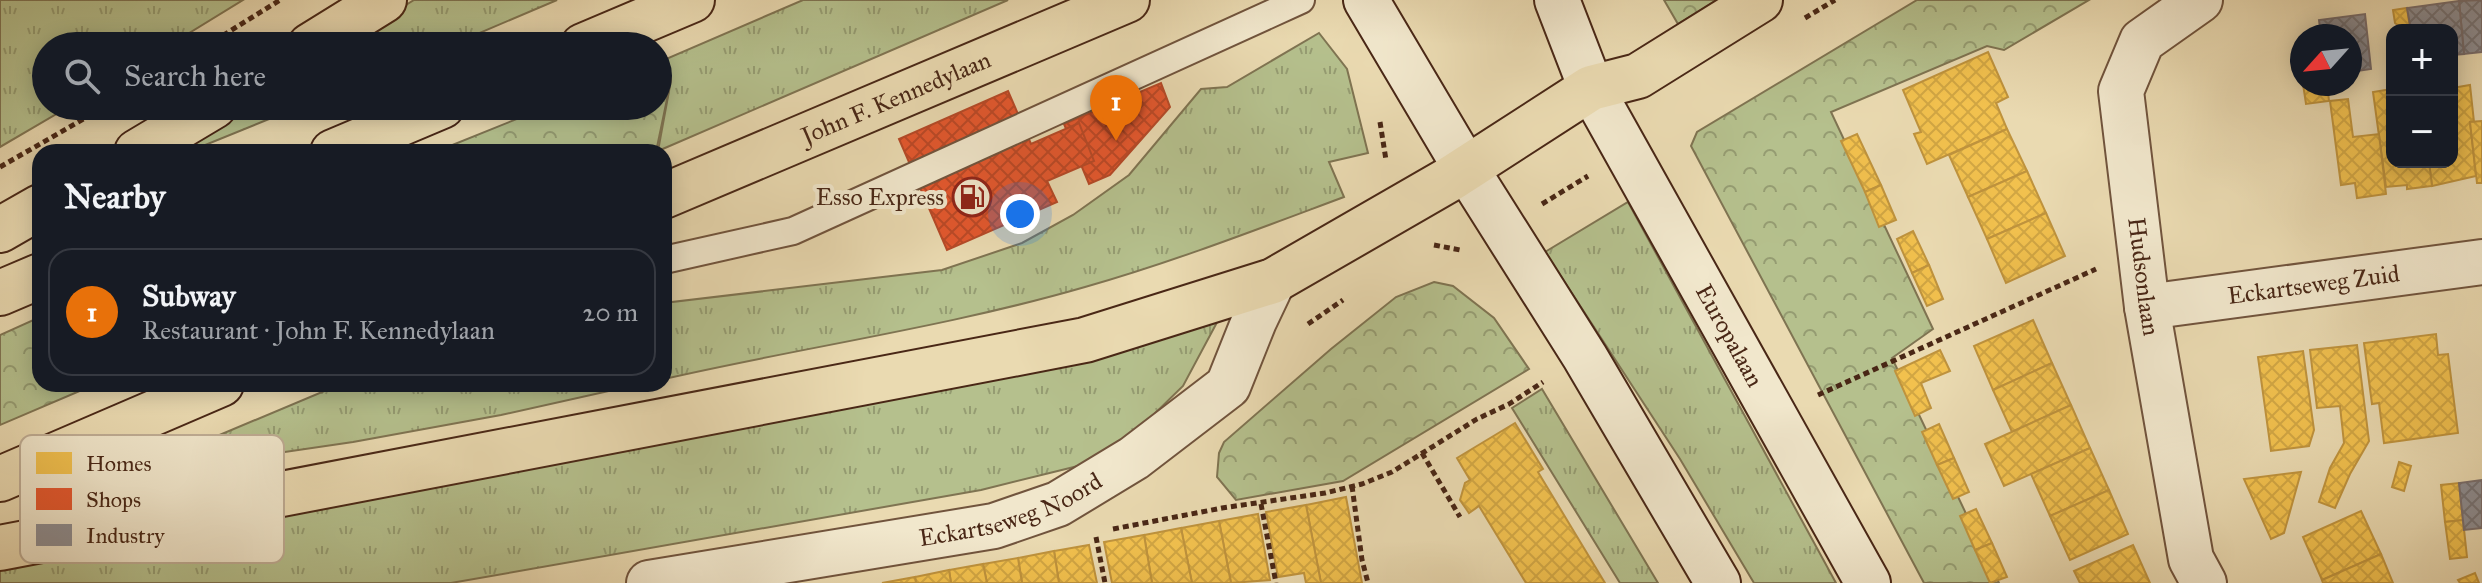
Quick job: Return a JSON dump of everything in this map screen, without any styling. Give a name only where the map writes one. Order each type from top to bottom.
[{"type":"main road","points":[[333,32],[384,0]]},
{"type":"main road","points":[[616,32],[692,0]]},
{"type":"main road","name":"John F. Kennedylaan","points":[[672,193],[1127,0]]},
{"type":"main road","points":[[284,494],[1085,340],[1273,281],[1450,179],[1591,88],[1638,76],[1760,0]]},
{"type":"main road","points":[[150,144],[191,120]]},
{"type":"main road","points":[[352,144],[409,120]]},
{"type":"main road","points":[[0,230],[32,212]]},
{"type":"main road","points":[[0,293],[32,279]]},
{"type":"main road","points":[[102,435],[202,392]]},
{"type":"main road","points":[[0,479],[20,470]]},
{"type":"main road","points":[[0,548],[20,544]]},
{"type":"street","points":[[1366,0],[1465,167],[1585,357],[1718,583]]},
{"type":"street","name":"Europalaan","points":[[1557,0],[1591,88],[1868,583]]},
{"type":"street","name":"Hudsonlaan","points":[[2200,0],[2142,41],[2121,91],[2147,307],[2191,559],[2204,583]]},
{"type":"street","name":"Eckartseweg Zuid","points":[[2147,307],[2482,262]]},
{"type":"street","name":"Eckartseweg Noord","points":[[649,583],[994,526],[1058,504],[1134,458],[1228,386],[1273,281]]},
{"type":"lane","points":[[672,258],[793,231],[1301,0]]},
{"type":"path","points":[[229,32],[280,0]]},
{"type":"path","points":[[40,144],[82,120]]},
{"type":"path","points":[[0,167],[32,149]]},
{"type":"path","points":[[1773,416],[2108,264],[2141,261]]},
{"type":"path","points":[[1307,325],[1344,299]]},
{"type":"path","points":[[1111,529],[1352,486],[1392,472],[1585,357]]},
{"type":"path","points":[[1422,453],[1460,517]]},
{"type":"path","points":[[1352,486],[1368,583]]},
{"type":"path","points":[[1261,504],[1276,583]]},
{"type":"path","points":[[1095,532],[1105,583]]},
{"type":"green space","points":[[0,0],[243,0],[191,32],[32,32],[32,120],[46,120],[0,147]]},
{"type":"green space","points":[[414,0],[557,0],[482,32],[363,32]]},
{"type":"green space","points":[[803,0],[1008,0],[672,145],[659,144],[664,120],[672,120],[672,56]]},
{"type":"green space","points":[[1664,0],[1717,0],[1678,24]]},
{"type":"green space","points":[[1917,0],[2089,0],[2004,50],[1987,46],[1831,112],[1933,329],[1892,358],[1999,583],[1924,583],[1691,146],[1697,132]]},
{"type":"green space","points":[[1319,33],[1347,69],[1368,153],[1329,162],[1344,197],[1150,267],[1033,301],[672,377],[672,302],[942,270],[1022,243],[1073,215],[1129,175],[1201,89],[1227,87]]},
{"type":"green space","points":[[222,120],[267,120],[208,144],[185,144]]},
{"type":"green space","points":[[514,120],[663,120],[658,144],[455,144]]},
{"type":"green space","points":[[1628,202],[1836,583],[1754,583],[1680,459],[1545,252]]},
{"type":"green space","points":[[1434,282],[1453,286],[1494,318],[1529,369],[1343,481],[1236,500],[1217,477],[1219,453],[1224,442],[1396,297]]},
{"type":"green space","points":[[1222,313],[1183,386],[1141,427],[1082,465],[981,490],[451,583],[0,583],[0,569],[20,563],[284,563],[284,508]]},
{"type":"green space","points":[[32,321],[32,392],[77,392],[0,425],[0,335]]},
{"type":"green space","points":[[1542,389],[1658,583],[1620,583],[1512,408]]},
{"type":"green space","points":[[322,392],[604,392],[501,415],[284,452],[284,435],[220,435]]},
{"type":"building: Homes","points":[[2407,8],[2409,24],[2395,23],[2393,10]]},
{"type":"building: Homes","points":[[1988,52],[2008,97],[1996,103],[2007,129],[1927,164],[1914,134],[1921,132],[1903,90]]},
{"type":"building: Homes","points":[[2470,85],[2474,122],[2470,122],[2476,176],[2432,186],[2430,168],[2458,168],[2458,87]]},
{"type":"building: Homes","points":[[2386,90],[2386,168],[2430,168],[2432,186],[2407,189],[2407,185],[2386,187],[2373,92]]},
{"type":"building: Homes","points":[[2305,96],[2328,96],[2329,101],[2306,104]]},
{"type":"building: Homes","points":[[2348,99],[2353,137],[2379,134],[2386,194],[2357,198],[2355,183],[2341,185],[2330,101]]},
{"type":"building: Homes","points":[[2482,121],[2482,183],[2477,183],[2470,122]]},
{"type":"building: Homes","points":[[2007,129],[2027,171],[1968,197],[1949,155]]},
{"type":"building: Homes","points":[[1857,134],[1881,185],[1865,192],[1841,141]]},
{"type":"building: Homes","points":[[2027,171],[2046,213],[1987,239],[1968,197]]},
{"type":"building: Homes","points":[[1881,185],[1896,220],[1879,227],[1865,192]]},
{"type":"building: Homes","points":[[2046,213],[2065,256],[2006,283],[1987,239]]},
{"type":"building: Homes","points":[[1913,231],[1929,265],[1912,273],[1897,239]]},
{"type":"building: Homes","points":[[1929,265],[1943,299],[1927,306],[1912,273]]},
{"type":"building: Homes","points":[[2033,320],[2052,363],[1993,390],[1974,346]]},
{"type":"building: Homes","points":[[2436,334],[2438,355],[2448,354],[2458,433],[2384,443],[2379,403],[2372,404],[2364,343]]},
{"type":"building: Homes","points":[[2357,345],[2369,441],[2335,508],[2319,502],[2330,468],[2344,443],[2340,406],[2317,408],[2310,350]]},
{"type":"building: Homes","points":[[1940,350],[1950,371],[1921,383],[1931,408],[1915,416],[1895,371]]},
{"type":"building: Homes","points":[[2303,351],[2314,430],[2309,446],[2271,451],[2258,357]]},
{"type":"building: Homes","points":[[2052,363],[2071,405],[2012,432],[1993,390]]},
{"type":"building: Homes","points":[[2071,405],[2090,448],[2004,486],[1985,444]]},
{"type":"building: Homes","points":[[1515,423],[1543,469],[1538,472],[1605,583],[1526,583],[1479,506],[1469,513],[1460,500],[1465,483],[1470,480],[1457,458]]},
{"type":"building: Homes","points":[[1939,424],[1954,458],[1937,465],[1922,432]]},
{"type":"building: Homes","points":[[2090,448],[2109,490],[2050,516],[2031,474]]},
{"type":"building: Homes","points":[[1954,458],[1969,492],[1953,499],[1937,465]]},
{"type":"building: Homes","points":[[2399,462],[2411,466],[2404,491],[2392,487]]},
{"type":"building: Homes","points":[[2301,472],[2284,533],[2271,539],[2244,479]]},
{"type":"building: Homes","points":[[2459,483],[2463,520],[2445,522],[2441,485]]},
{"type":"building: Homes","points":[[2109,490],[2128,534],[2070,560],[2050,516]]},
{"type":"building: Homes","points":[[1346,497],[1362,583],[1321,583],[1306,505]]},
{"type":"building: Homes","points":[[1306,505],[1321,583],[1306,583],[1304,573],[1278,577],[1266,512]]},
{"type":"building: Homes","points":[[1976,509],[1992,543],[1975,550],[1960,516]]},
{"type":"building: Homes","points":[[2361,511],[2381,554],[2322,580],[2303,537]]},
{"type":"building: Homes","points":[[1258,514],[1270,580],[1231,583],[1219,521]]},
{"type":"building: Homes","points":[[2463,520],[2467,557],[2450,559],[2445,522]]},
{"type":"building: Homes","points":[[1219,521],[1231,583],[1192,583],[1181,528]]},
{"type":"building: Homes","points":[[1181,528],[1192,583],[1152,583],[1144,535]]},
{"type":"building: Homes","points":[[1144,535],[1152,583],[1112,583],[1104,542]]},
{"type":"building: Homes","points":[[1992,543],[2007,577],[1990,583],[1975,550]]},
{"type":"building: Homes","points":[[1089,545],[1097,583],[1059,583],[1054,551]]},
{"type":"building: Homes","points":[[2133,545],[2150,583],[2080,583],[2074,571]]},
{"type":"building: Homes","points":[[1054,551],[1059,583],[1022,583],[1018,558]]},
{"type":"building: Homes","points":[[2381,554],[2393,583],[2323,583],[2322,580]]},
{"type":"building: Homes","points":[[1018,558],[1022,583],[987,583],[983,564]]},
{"type":"building: Homes","points":[[983,564],[987,583],[951,583],[949,570]]},
{"type":"building: Homes","points":[[949,570],[951,583],[916,583],[915,577]]},
{"type":"building: Homes","points":[[2475,573],[2479,583],[2460,583],[2458,580]]},
{"type":"building: Homes","points":[[915,577],[916,583],[882,583]]},
{"type":"building: Shops","points":[[1161,83],[1170,107],[1110,175],[1089,184],[1064,124]]},
{"type":"building: Shops","points":[[1008,91],[1031,144],[1079,123],[1094,161],[1047,181],[1057,202],[947,250],[899,139]]},
{"type":"building: Industry","points":[[2482,0],[2482,52],[2464,54],[2459,1]]},
{"type":"building: Industry","points":[[2459,1],[2464,54],[2458,54],[2458,24],[2410,24],[2407,8]]},
{"type":"building: Industry","points":[[2365,14],[2371,69],[2362,70],[2362,24],[2320,24],[2319,20]]},
{"type":"building: Industry","points":[[2482,480],[2482,528],[2464,530],[2459,483]]},
{"type":"place","name":"Subway","points":[[1116,141]]},
{"type":"place","name":"Esso Express","points":[[972,197]]}]
